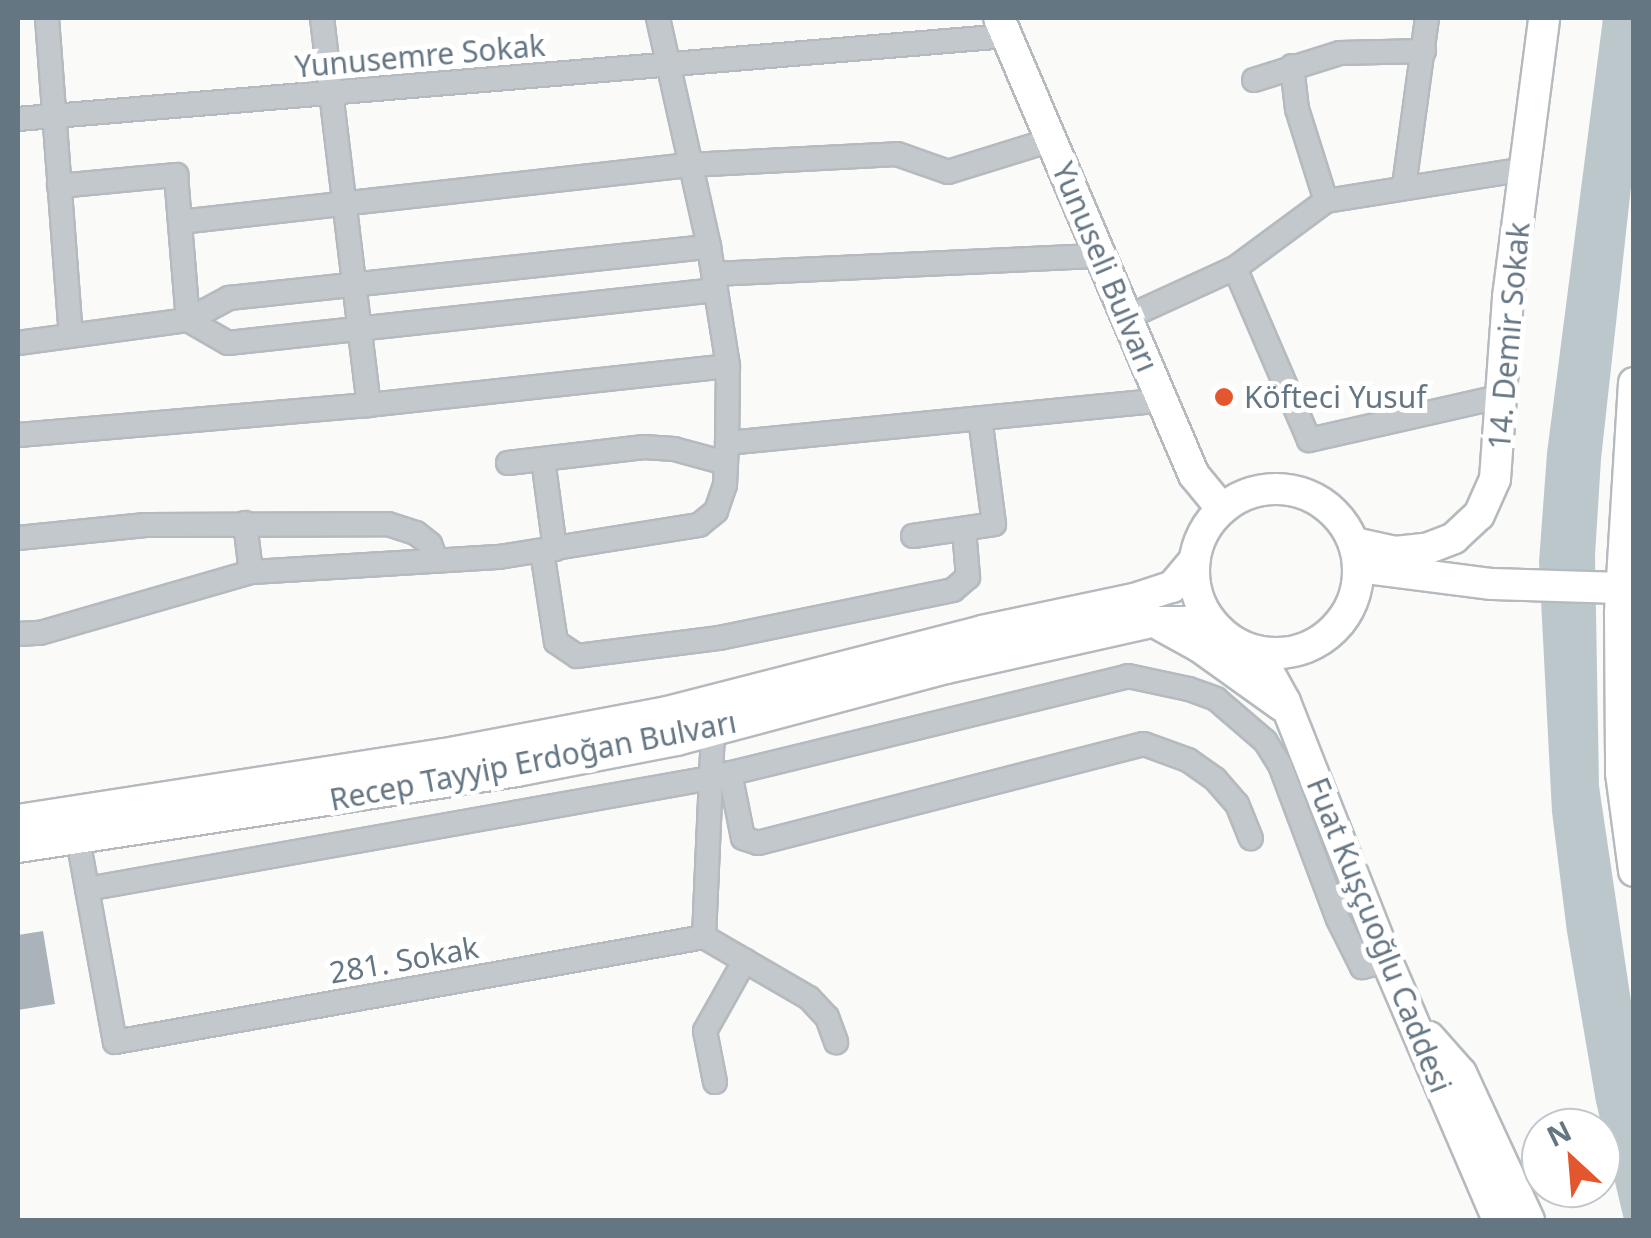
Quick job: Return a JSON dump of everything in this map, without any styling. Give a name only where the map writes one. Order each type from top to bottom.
[{"type":"main road","name":"14. Demir Sokak","points":[[1357,555],[1426,549],[1454,538],[1480,516],[1495,478],[1508,297],[1544,18]]},
{"type":"main road","name":"Yunuseli Bulvarı","points":[[1003,27],[1194,474],[1222,509]]},
{"type":"main road","points":[[1634,383],[1612,588],[1621,773],[1634,871]]},
{"type":"main road","points":[[1260,490],[1293,490],[1337,514],[1357,555],[1350,608],[1330,632],[1298,650],[1257,652],[1219,630],[1199,600],[1194,560],[1208,526],[1222,509],[1260,490]]},
{"type":"main road","points":[[1357,555],[1468,582],[1612,588]]},
{"type":"main road","name":"Recep Tayyip Erdoğan Bulvarı","points":[[18,820],[445,754],[666,712],[982,632],[1134,599],[1172,587],[1194,560]]},
{"type":"main road","points":[[1155,622],[1200,647],[1288,711]]},
{"type":"main road","name":"Recep Tayyip Erdoğan Bulvarı","points":[[18,847],[517,771],[713,730],[946,668],[1155,622],[1194,622],[1219,630]]},
{"type":"main road","name":"Fuat Kuşçuoğlu Caddesi","points":[[1257,652],[1288,711],[1387,961],[1498,1220]]},
{"type":"main road","points":[[1410,1016],[1461,1073],[1529,1220]]},
{"type":"street","points":[[46,18],[71,335]]},
{"type":"street","points":[[322,18],[369,405]]},
{"type":"street","points":[[18,634],[58,628],[251,572],[549,550],[699,525],[716,511],[726,485],[728,366],[710,247],[658,18]]},
{"type":"street","points":[[1404,186],[1427,18]]},
{"type":"street","name":"Yunusemre Sokak","points":[[18,119],[667,65],[1003,27]]},
{"type":"street","points":[[1254,80],[1340,54],[1424,51]]},
{"type":"street","points":[[1292,66],[1297,109],[1326,201]]},
{"type":"street","points":[[180,222],[689,164],[897,154],[948,172],[1051,140]]},
{"type":"street","points":[[1128,317],[1236,268],[1326,201],[1526,169]]},
{"type":"street","points":[[60,186],[176,176],[188,320]]},
{"type":"street","points":[[18,342],[188,320],[229,298],[710,247]]},
{"type":"street","points":[[188,320],[228,344],[715,282],[1099,256]]},
{"type":"street","points":[[1236,268],[1310,440],[1502,396]]},
{"type":"street","points":[[18,435],[369,405],[728,366]]},
{"type":"street","points":[[508,464],[644,448],[726,453],[980,418],[1162,400]]},
{"type":"street","points":[[913,536],[994,524],[980,418]]},
{"type":"street","points":[[543,459],[556,642],[577,656],[719,638],[953,590],[968,577],[964,528]]},
{"type":"street","points":[[245,523],[251,572]]},
{"type":"street","points":[[18,538],[144,525],[388,524],[416,532],[430,544],[436,560]]},
{"type":"street","points":[[88,890],[721,776],[1128,676],[1189,688],[1242,718],[1265,741],[1280,765],[1338,919],[1362,967],[1387,961]]},
{"type":"street","points":[[713,730],[721,776],[743,838],[758,843],[1144,744],[1188,760],[1215,779],[1237,804],[1251,838]]},
{"type":"street","points":[[721,776],[704,937],[809,998],[826,1017],[836,1042]]},
{"type":"street","name":"281. Sokak","points":[[78,839],[115,1042],[704,937]]},
{"type":"street","points":[[715,1082],[705,1031],[745,960]]},
{"type":"shaded area","points":[[1603,18],[1633,18],[1633,169],[1601,459],[1595,555],[1599,786],[1633,1015],[1633,1220],[1624,1220],[1621,1207],[1621,1108],[1597,1108],[1596,1102],[1567,932],[1552,812],[1539,562],[1547,453]]},
{"type":"building","points":[[43,931],[55,1004],[18,1010],[18,935]]},
{"type":"place","name":"Köfteci Yusuf","points":[[1224,397]]}]
